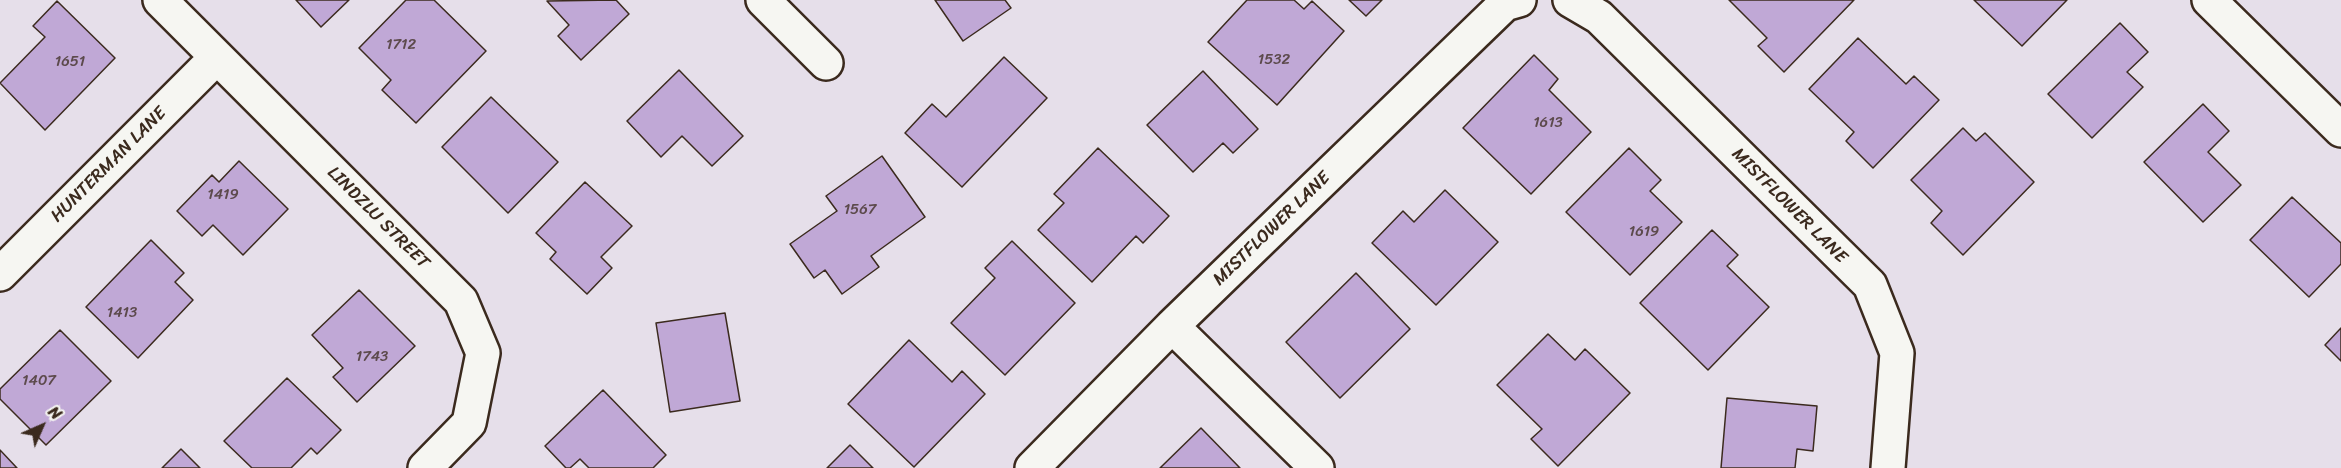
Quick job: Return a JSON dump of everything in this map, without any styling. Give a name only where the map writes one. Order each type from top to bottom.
[{"type":"street","name":"LINDZLU STREET","points":[[160,0],[461,301],[483,353],[469,423],[425,468]]},
{"type":"street","points":[[763,0],[826,63]]},
{"type":"street","name":"MISTFLOWER LANE","points":[[1032,468],[1172,326],[1505,4],[1519,0]]},
{"type":"street","name":"MISTFLOWER LANE","points":[[1570,0],[1599,17],[1870,285],[1898,353],[1888,468]]},
{"type":"street","points":[[2209,0],[2341,130]]},
{"type":"street","name":"HUNTERMAN LANE","points":[[0,274],[217,57]]},
{"type":"street","points":[[1172,326],[1317,468]]},
{"type":"building","points":[[296,0],[349,0],[321,27]]},
{"type":"building","points":[[406,0],[434,0],[486,51],[416,123],[382,90],[391,80],[359,48]]},
{"type":"building","points":[[616,0],[629,14],[581,60],[558,36],[569,25],[547,1]]},
{"type":"building","points":[[935,0],[1005,0],[1011,8],[963,41]]},
{"type":"building","points":[[1247,0],[1294,0],[1304,9],[1312,1],[1344,31],[1277,105],[1208,42]]},
{"type":"building","points":[[1349,0],[1382,0],[1366,16]]},
{"type":"building","points":[[1729,0],[1854,0],[1784,72],[1758,46],[1767,38]]},
{"type":"building","points":[[1974,0],[2067,0],[2022,46]]},
{"type":"building","points":[[57,1],[115,58],[45,130],[0,83],[45,37],[33,26]]},
{"type":"building","points":[[2120,23],[2148,52],[2127,72],[2143,87],[2092,138],[2048,94]]},
{"type":"building","points":[[1858,38],[1906,84],[1914,76],[1939,100],[1873,168],[1846,141],[1854,132],[1809,89]]},
{"type":"building","points":[[1534,55],[1558,79],[1549,90],[1591,132],[1531,194],[1463,128]]},
{"type":"building","points":[[1004,57],[1047,98],[962,187],[905,133],[932,104],[946,117]]},
{"type":"building","points":[[679,70],[743,136],[712,166],[682,136],[661,157],[627,121]]},
{"type":"building","points":[[1203,71],[1258,129],[1233,153],[1223,143],[1193,172],[1147,125]]},
{"type":"building","points":[[491,97],[558,162],[508,213],[442,147]]},
{"type":"building","points":[[2203,104],[2229,131],[2208,152],[2241,185],[2203,222],[2144,162]]},
{"type":"building","points":[[1963,128],[1976,141],[1985,133],[2034,182],[1963,255],[1931,223],[1942,211],[1911,180]]},
{"type":"building","points":[[1098,148],[1169,216],[1143,243],[1136,236],[1092,282],[1038,230],[1064,203],[1054,194]]},
{"type":"building","points":[[1629,148],[1661,180],[1650,191],[1682,222],[1630,275],[1566,212]]},
{"type":"building","points":[[882,156],[925,217],[871,256],[879,267],[842,294],[825,270],[814,278],[790,244],[837,211],[826,196]]},
{"type":"building","points":[[239,161],[288,209],[243,255],[213,225],[202,236],[177,211],[212,175],[219,182]]},
{"type":"building","points":[[585,182],[632,226],[601,257],[612,268],[587,294],[550,259],[556,252],[536,233]]},
{"type":"building","points":[[1445,190],[1498,242],[1436,305],[1372,243],[1403,211],[1414,222]]},
{"type":"building","points":[[2292,197],[2341,243],[2341,264],[2309,297],[2250,240]]},
{"type":"building","points":[[1712,230],[1738,255],[1727,266],[1769,307],[1708,370],[1640,303]]},
{"type":"building","points":[[151,240],[184,273],[175,282],[193,300],[138,358],[86,307]]},
{"type":"building","points":[[1012,241],[1075,303],[1005,375],[951,323],[995,278],[985,268]]},
{"type":"building","points":[[1356,273],[1410,329],[1340,398],[1286,342]]},
{"type":"building","points":[[359,290],[415,346],[357,402],[333,377],[343,368],[312,335]]},
{"type":"building","points":[[725,313],[740,401],[670,412],[656,323]]},
{"type":"building","points":[[2341,328],[2341,361],[2325,345]]},
{"type":"building","points":[[60,330],[111,381],[46,445],[0,399],[0,389]]},
{"type":"building","points":[[1548,334],[1575,360],[1585,349],[1630,393],[1558,466],[1531,439],[1542,429],[1497,385]]},
{"type":"building","points":[[909,340],[952,382],[962,371],[985,394],[914,467],[848,404]]},
{"type":"building","points":[[287,378],[341,430],[317,454],[311,448],[291,468],[252,468],[224,441]]},
{"type":"building","points":[[603,390],[666,455],[653,468],[589,468],[580,459],[570,468],[566,468],[545,446]]},
{"type":"building","points":[[1727,398],[1817,406],[1813,451],[1797,449],[1795,468],[1721,468]]},
{"type":"building","points":[[1201,428],[1240,468],[1160,468]]},
{"type":"building","points":[[850,445],[873,468],[827,468]]},
{"type":"building","points":[[181,449],[200,468],[162,468]]},
{"type":"building","points":[[0,450],[17,468],[0,468]]}]
